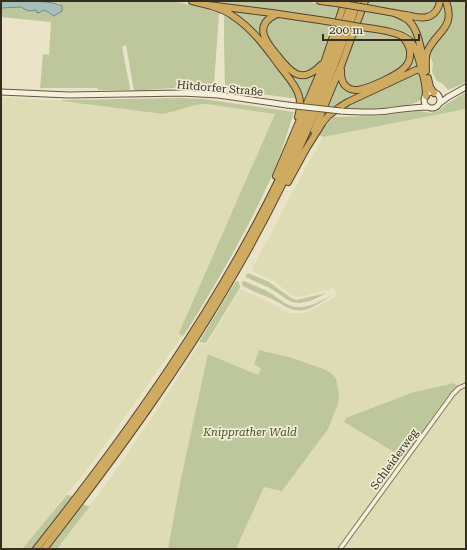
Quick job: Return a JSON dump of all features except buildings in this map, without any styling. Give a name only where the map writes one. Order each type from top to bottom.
[{"type":"highway","points":[[192,1],[228,12],[249,28],[296,87],[301,103],[292,136]]},
{"type":"highway","points":[[322,1],[417,17],[428,17],[439,7],[440,1]]},
{"type":"highway","points":[[263,210],[292,136],[324,63],[345,1]]},
{"type":"highway","points":[[36,549],[99,468],[152,394],[232,268],[281,176],[308,117],[352,1]]},
{"type":"highway","points":[[44,549],[156,397],[210,316],[236,272],[286,178],[332,73],[358,1]]},
{"type":"highway","points":[[306,149],[341,66],[365,1]]},
{"type":"highway","points":[[424,72],[427,53],[447,24],[449,16],[446,1]]},
{"type":"highway","points":[[208,5],[326,21],[396,33],[411,42],[416,50],[430,87],[436,93]]},
{"type":"highway","points":[[394,13],[408,21],[416,31],[424,72],[425,97]]},
{"type":"highway","points":[[277,14],[270,17],[264,23],[264,36],[266,42],[286,67],[292,73],[307,75],[314,72],[324,63]]},
{"type":"highway","points":[[341,66],[341,79],[343,84],[354,90],[360,90],[395,75],[405,67],[410,56],[408,46],[402,36]]},
{"type":"highway","points":[[254,239],[262,229],[306,149],[323,122],[329,116],[348,102],[410,72],[416,70],[424,72]]},
{"type":"main road","points":[[455,93],[430,93],[425,97],[425,104],[428,107],[434,108],[466,87]]},
{"type":"main road","name":"Hitdorfer Straße","points":[[1,92],[69,95],[182,93],[218,95],[340,111],[371,112],[411,107],[428,107]]},
{"type":"main road","points":[[436,93],[440,97],[440,104]]},
{"type":"main road","name":"Hitdorfer Straße","points":[[411,107],[420,103],[425,97]]},
{"type":"street","name":"Schleiderweg","points":[[340,549],[453,394],[459,388],[466,385]]},
{"type":"shaded area","points":[[1,97],[62,101],[163,114],[195,105],[206,104],[275,114],[179,333],[182,336],[92,463],[22,549],[1,549]]},
{"type":"shaded area","points":[[466,109],[466,549],[236,549],[264,487],[339,393],[336,379],[331,373],[324,369],[289,357],[260,350],[261,369],[258,375],[209,354],[180,483],[168,549],[57,549],[117,469],[167,395],[199,344],[206,345],[241,289],[290,313],[305,313],[337,296],[334,288],[299,297],[292,295],[274,281],[252,271],[323,137]]},
{"type":"green space","points":[[32,1],[171,1],[193,5],[219,13],[214,85],[212,88],[171,88],[134,91],[126,45],[122,47],[130,88],[129,90],[98,90],[97,88],[40,88],[43,54],[49,55],[51,22],[1,17],[1,8],[21,7],[28,11],[45,10],[50,14],[62,6],[59,3]]},
{"type":"green space","points":[[200,1],[304,1],[341,7],[336,20]]},
{"type":"green space","points":[[367,1],[438,1],[436,9],[424,16],[366,6]]},
{"type":"green space","points":[[442,1],[444,1],[446,6],[446,22],[425,53],[406,17],[424,21]]},
{"type":"green space","points":[[449,1],[466,1],[466,82],[448,90],[443,84],[437,81],[432,72],[433,63],[429,54],[433,46],[446,30]]},
{"type":"green space","points":[[225,8],[273,14],[262,35],[296,75],[318,70],[305,104],[302,104],[285,71]]},
{"type":"green space","points":[[365,10],[392,15],[409,25],[414,33],[420,55],[413,42],[359,25]]},
{"type":"green space","points":[[224,12],[244,26],[289,80],[298,99],[226,89]]},
{"type":"green space","points":[[279,16],[335,25],[320,63],[316,68],[304,74],[293,70],[267,40],[264,31],[270,19]]},
{"type":"green space","points":[[358,29],[391,35],[400,39],[406,47],[407,58],[400,70],[374,83],[355,89],[345,83],[342,73]]},
{"type":"green space","points":[[412,45],[420,66],[336,107],[327,107],[339,77],[351,90],[403,71]]},
{"type":"green space","points":[[416,71],[420,73],[424,91],[423,97],[418,102],[409,105],[384,108],[340,108]]},
{"type":"green space","points":[[466,92],[466,109],[323,137],[318,135],[333,117],[377,116],[420,111],[430,113],[438,111]]},
{"type":"green space","points":[[180,98],[203,99],[294,112],[274,170],[251,219],[219,277],[182,336],[179,333],[275,114],[206,104],[195,105],[163,114],[62,101]]},
{"type":"green space","points":[[248,273],[269,282],[291,298],[297,300],[326,293],[310,301],[300,303],[291,302],[270,288],[245,277]]},
{"type":"green space","points":[[236,281],[239,282],[240,288],[206,343],[199,342]]},
{"type":"green space","points":[[244,281],[269,292],[286,304],[294,307],[302,307],[317,303],[331,296],[310,308],[304,310],[293,310],[245,287],[242,285],[242,282]]},
{"type":"green space","name":"Knipprather Wald","points":[[259,350],[289,357],[324,369],[331,373],[336,379],[339,393],[338,404],[328,429],[282,491],[264,487],[236,549],[168,549],[180,483],[208,354],[258,375],[261,369],[254,364]]},
{"type":"green space","points":[[454,383],[457,386],[404,458],[344,422],[346,418],[411,393]]},
{"type":"green space","points":[[67,495],[74,496],[33,549],[22,549]]},
{"type":"green space","points":[[83,504],[90,506],[57,549],[48,549]]},
{"type":"water","points":[[1,1],[33,1],[57,4],[62,6],[62,11],[54,16],[43,10],[37,13],[36,10],[28,11],[21,7],[1,8]]}]
